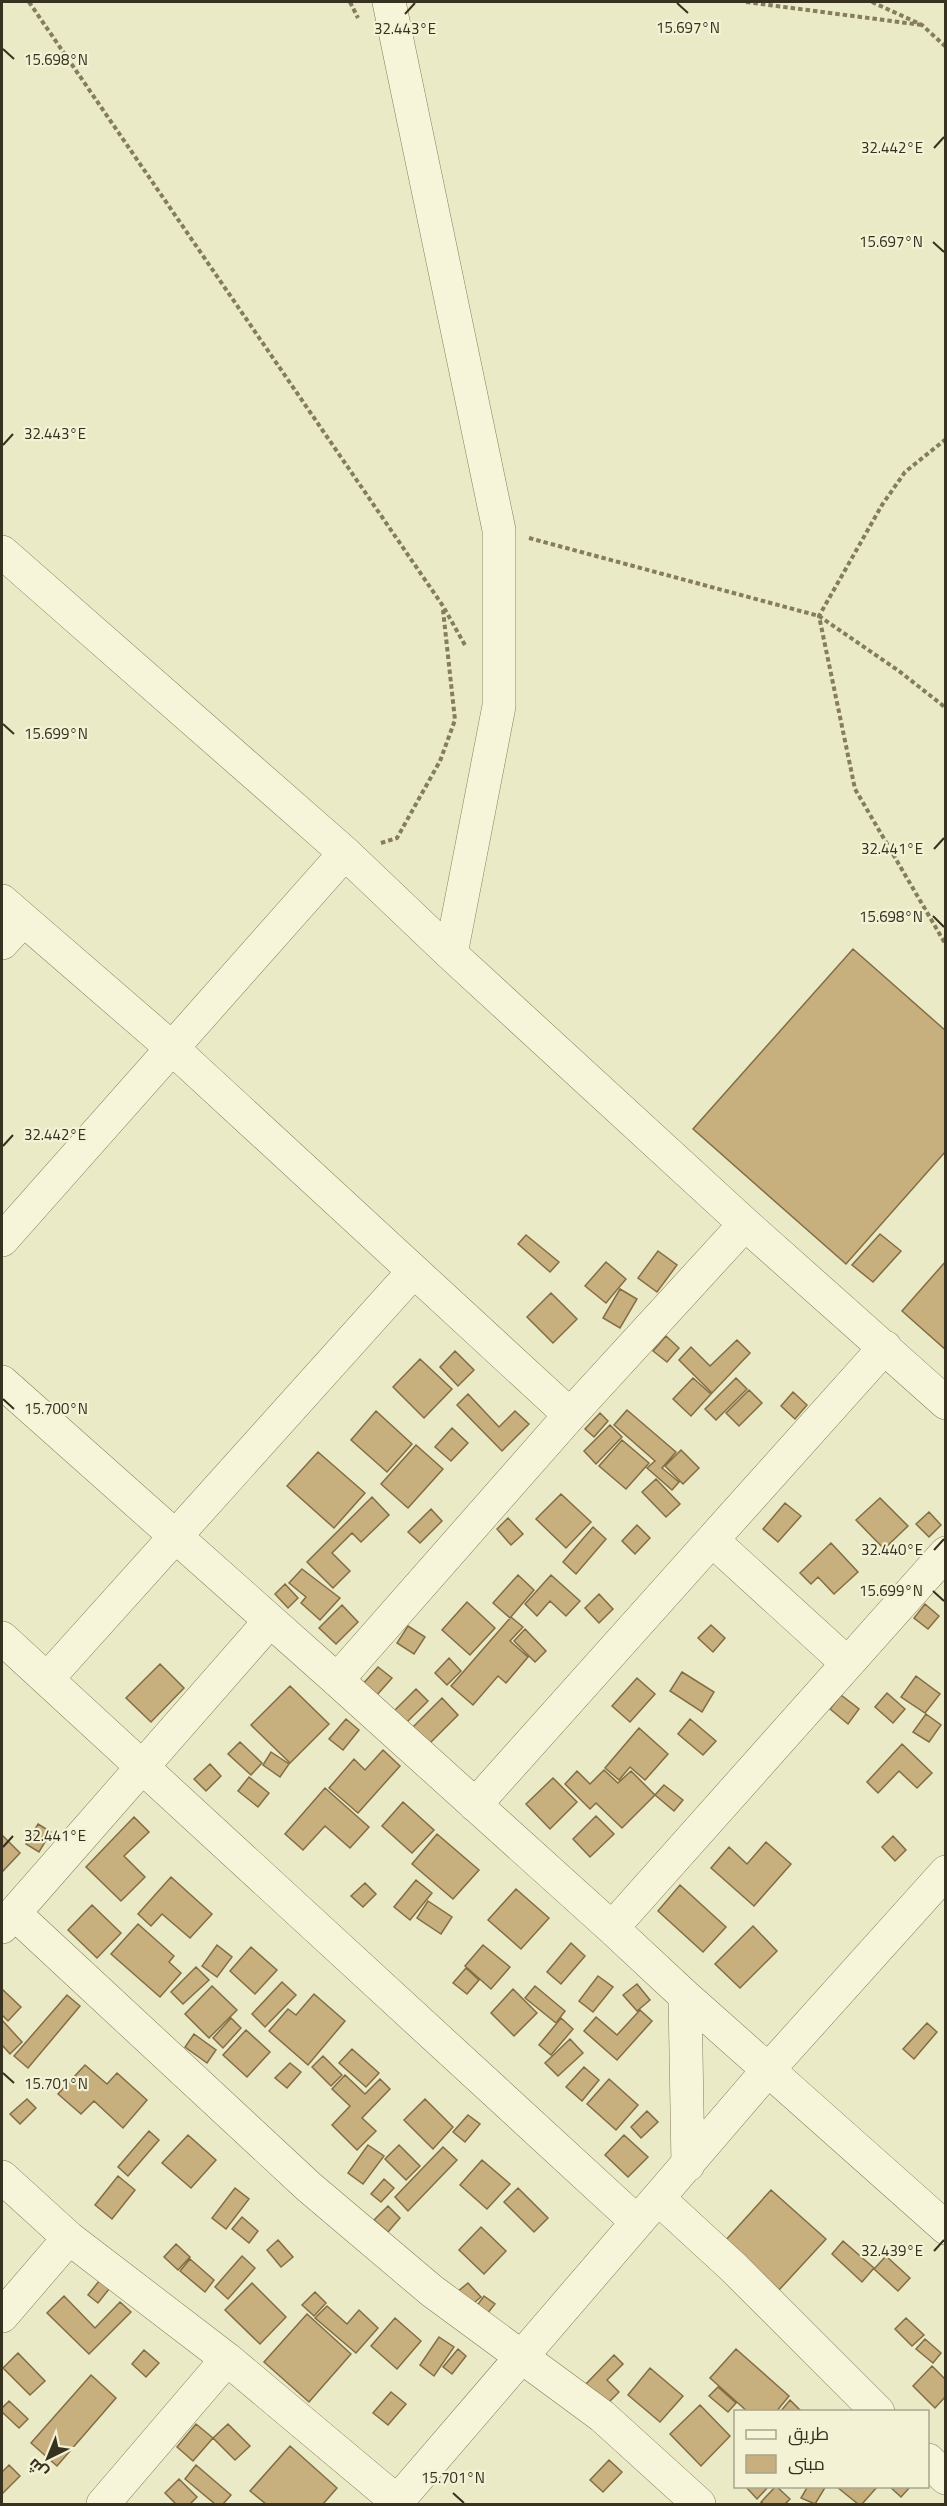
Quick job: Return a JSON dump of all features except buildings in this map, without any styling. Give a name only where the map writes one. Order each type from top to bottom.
[{"type":"street","points":[[389,2],[499,530],[499,706],[451,954]]},
{"type":"street","points":[[2,552],[345,853],[451,954],[745,1224],[945,1403]]},
{"type":"street","points":[[2,1240],[173,1050],[345,853]]},
{"type":"street","points":[[9,922],[173,1050],[570,1415]]},
{"type":"street","points":[[337,1680],[570,1415],[745,1224]]},
{"type":"street","points":[[48,1678],[414,1271]]},
{"type":"street","points":[[475,1804],[885,1347]]},
{"type":"street","points":[[2,1383],[337,1680],[945,2228]]},
{"type":"street","points":[[712,1540],[847,1663]]},
{"type":"street","points":[[612,1928],[945,1553]]},
{"type":"street","points":[[270,1621],[8,1920],[309,2187],[432,2291],[602,2416],[699,2505]]},
{"type":"street","points":[[4,1645],[48,1678],[142,1765],[648,2210],[734,2268],[876,2410]]},
{"type":"street","points":[[2,2177],[69,2238],[226,2359],[397,2504],[520,2357],[768,2070],[945,1872]]},
{"type":"street","points":[[685,1996],[687,2165]]},
{"type":"street","points":[[2,2316],[69,2238]]},
{"type":"street","points":[[103,2505],[226,2359]]},
{"type":"street","points":[[929,2462],[945,2478]]},
{"type":"path","points":[[28,2],[443,606],[471,656]]},
{"type":"path","points":[[746,2],[922,26]]},
{"type":"path","points":[[872,2],[922,26],[945,46]]},
{"type":"path","points":[[945,439],[905,472],[882,505],[819,616],[855,789],[945,945]]},
{"type":"path","points":[[499,530],[819,616],[899,670],[945,708]]},
{"type":"path","points":[[345,853],[397,838],[440,760],[455,720],[443,606]]}]
